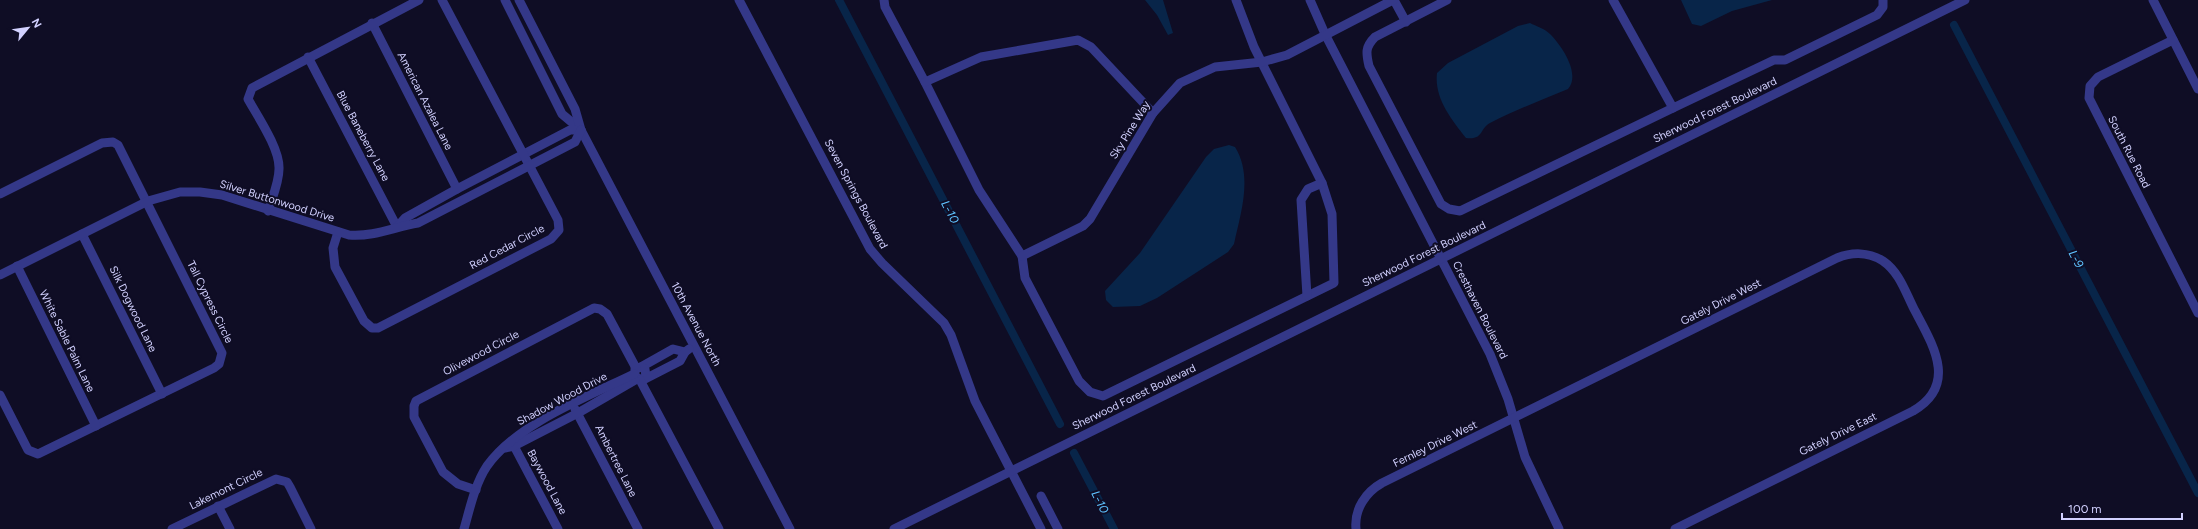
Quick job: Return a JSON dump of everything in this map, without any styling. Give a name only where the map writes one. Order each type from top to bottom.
[{"type":"street","points":[[268,210],[279,176],[279,164],[276,153],[248,99],[249,93],[256,84],[419,0]]},
{"type":"street","name":"Red Cedar Circle","points":[[338,232],[333,248],[335,266],[364,320],[372,328],[378,328],[556,235],[558,230],[558,220],[442,0]]},
{"type":"street","name":"10th Avenue North","points":[[505,0],[562,114],[581,130]]},
{"type":"street","name":"10th Avenue North","points":[[519,0],[575,109],[581,130],[790,529]]},
{"type":"street","name":"Seven Springs Boulevard","points":[[739,0],[870,249],[882,263],[936,313],[951,335],[975,401],[1011,471],[1037,528]]},
{"type":"street","points":[[884,0],[885,7],[925,82],[979,190],[1022,256],[1025,278],[1079,381],[1090,392],[1103,396],[1334,283],[1332,214],[1322,183],[1280,102],[1254,47],[1236,0]]},
{"type":"street","name":"Cresthaven Boulevard","points":[[1310,0],[1325,34],[1500,376],[1527,462],[1560,529]]},
{"type":"street","points":[[1394,0],[1406,22]]},
{"type":"street","name":"Sky Pine Way","points":[[1022,256],[1083,226],[1090,219],[1153,113],[1170,91],[1185,79],[1228,64],[1262,62],[1303,48],[1325,34],[1394,0]]},
{"type":"street","points":[[1447,0],[1375,37],[1369,43],[1366,52],[1369,66],[1441,204],[1449,209],[1460,211],[1774,60],[1785,60],[1877,15],[1883,7],[1883,0]]},
{"type":"street","points":[[1613,0],[1673,108]]},
{"type":"street","name":"Sherwood Forest Boulevard","points":[[894,529],[1965,0]]},
{"type":"street","points":[[2153,0],[2198,89]]},
{"type":"street","name":"American Azalea Lane","points":[[372,23],[457,189]]},
{"type":"street","points":[[925,82],[980,57],[1078,40],[1091,47],[1153,113]]},
{"type":"street","name":"South Rue Road","points":[[2173,40],[2098,77],[2090,86],[2089,98],[2198,313]]},
{"type":"street","name":"Blue Baneberry Lane","points":[[308,57],[397,227]]},
{"type":"street","name":"Silver Buttonwood Drive","points":[[0,275],[148,201],[173,193],[200,192],[222,195],[338,232],[355,235],[373,235],[397,227],[418,223],[575,142],[581,130],[570,130],[457,189],[405,218],[397,227]]},
{"type":"street","name":"Tall Cypress Circle","points":[[0,194],[108,141],[118,145],[148,201],[222,354],[219,364],[214,368],[44,452],[33,453],[28,450],[0,395]]},
{"type":"street","points":[[1307,296],[1301,200],[1308,190],[1322,183]]},
{"type":"street","name":"Silk Dogwood Lane","points":[[82,234],[162,394]]},
{"type":"street","name":"Gately Drive West","points":[[1514,418],[1837,258],[1848,254],[1860,253],[1873,256],[1888,265],[1899,279],[1918,316]]},
{"type":"street","name":"White Sable Palm Lane","points":[[17,266],[96,426]]},
{"type":"street","name":"Olivewood Circle","points":[[476,490],[458,484],[443,472],[414,418],[414,406],[416,401],[594,308],[600,309],[607,314],[719,529]]},
{"type":"street","name":"Gately Drive East","points":[[1675,529],[1923,405],[1934,391],[1939,368],[1934,347],[1918,316]]},
{"type":"street","name":"Shadow Wood Drive","points":[[504,448],[514,446],[578,413],[639,374],[673,349],[685,352],[694,347]]},
{"type":"street","points":[[639,374],[680,361],[685,352]]},
{"type":"street","name":"Shadow Wood Drive","points":[[464,529],[476,490],[487,466],[513,439],[573,404],[639,374]]},
{"type":"street","name":"Ambertree Lane","points":[[573,404],[638,529]]},
{"type":"street","name":"Fernley Drive West","points":[[1356,529],[1359,508],[1368,494],[1382,483],[1514,418]]},
{"type":"street","name":"Baywood Lane","points":[[514,446],[558,529]]},
{"type":"street","name":"Lakemont Circle","points":[[172,529],[276,479],[282,479],[290,487],[311,529]]},
{"type":"street","points":[[1041,496],[1058,529]]},
{"type":"street","points":[[218,506],[230,529]]},
{"type":"water","points":[[1145,0],[1163,0],[1173,33],[1168,35],[1157,15]]},
{"type":"water","points":[[1681,0],[1772,0],[1732,11],[1701,26],[1692,24]]},
{"type":"water","points":[[1530,23],[1548,32],[1560,46],[1571,68],[1571,83],[1568,89],[1519,109],[1490,123],[1479,136],[1466,138],[1449,116],[1441,100],[1438,91],[1437,73],[1448,63],[1518,26]]},
{"type":"water","points":[[1229,145],[1235,147],[1240,158],[1244,182],[1242,207],[1234,244],[1228,252],[1157,298],[1140,306],[1113,307],[1106,300],[1105,291],[1140,253],[1206,157],[1214,149]]},
{"type":"waterway","name":"L-10","points":[[839,0],[1060,424]]},
{"type":"waterway","name":"L-9","points":[[1954,25],[2198,493]]},
{"type":"waterway","name":"L-10","points":[[1074,453],[1114,529]]}]
